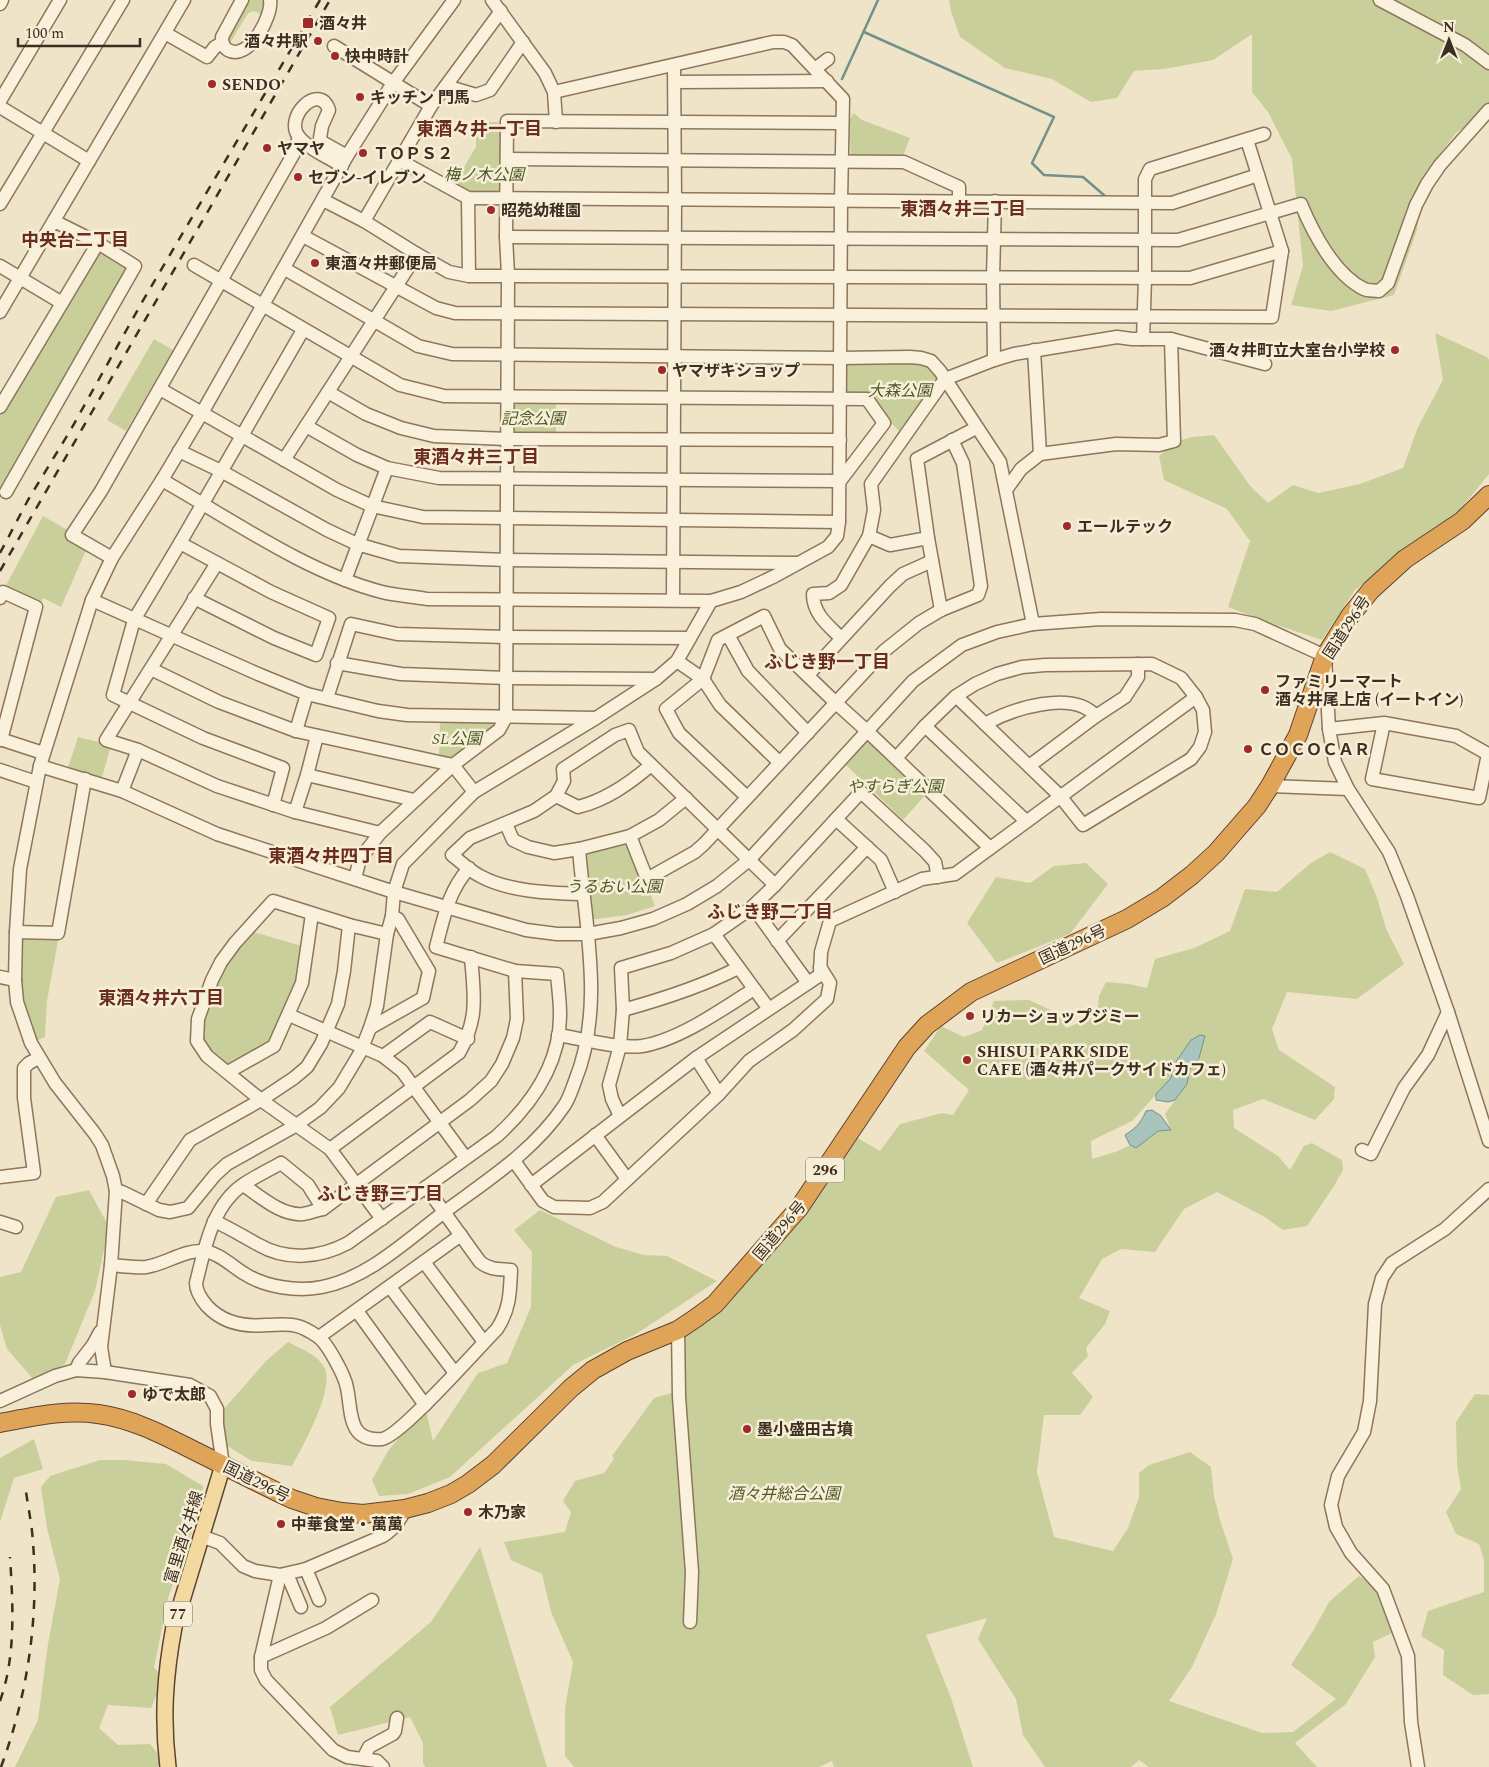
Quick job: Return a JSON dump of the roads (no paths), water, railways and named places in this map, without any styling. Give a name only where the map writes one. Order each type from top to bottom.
[{"type":"highway","name":"国道296号","points":[[0,1423],[29,1417],[66,1413],[114,1416],[147,1428],[292,1500],[342,1512],[363,1514],[405,1509],[436,1500],[468,1484],[494,1465],[571,1388],[593,1370],[627,1352],[678,1330],[715,1304],[799,1208],[907,1047],[927,1025],[971,992],[1127,918],[1162,898],[1216,854],[1270,786],[1298,735],[1325,656],[1350,616],[1371,590],[1405,559],[1462,521],[1489,495]]},
{"type":"main road","name":"富里酒々井線","points":[[168,1767],[164,1711],[169,1652],[174,1627],[223,1465]]},
{"type":"street","points":[[0,4],[2,0]]},
{"type":"street","points":[[0,101],[60,0]]},
{"type":"street","points":[[0,204],[123,0]]},
{"type":"street","points":[[0,312],[184,0]]},
{"type":"street","points":[[242,0],[224,32],[222,43],[226,48],[235,53],[242,52],[251,45],[266,19],[271,6],[270,0]]},
{"type":"street","points":[[105,1372],[101,1355],[102,1329],[111,1265],[116,1192],[113,1176],[98,1140],[82,1115],[55,1083],[31,1043],[17,1002],[15,980],[16,932],[20,869],[36,782],[92,600],[112,558],[202,413],[344,161],[393,83],[454,0]]},
{"type":"street","points":[[492,0],[544,73],[554,92],[556,122]]},
{"type":"street","points":[[1380,0],[1465,45],[1489,63]]},
{"type":"street","points":[[364,221],[431,106],[501,11]]},
{"type":"street","points":[[165,33],[207,58],[215,47],[222,43]]},
{"type":"street","points":[[446,86],[476,95],[490,90],[523,42]]},
{"type":"street","points":[[162,480],[284,551],[344,580],[383,592],[428,598],[711,601],[740,592],[775,576],[828,547],[837,536],[839,522],[843,99],[792,46],[784,42],[772,42],[554,92]]},
{"type":"street","points":[[334,46],[431,106]]},
{"type":"street","points":[[815,69],[828,58]]},
{"type":"street","points":[[673,600],[674,66]]},
{"type":"street","points":[[675,82],[827,81]]},
{"type":"street","points":[[310,100],[322,101],[327,105],[329,110],[322,126],[320,138],[322,142],[344,161],[309,146],[299,137],[296,130],[296,119],[300,110],[310,100]]},
{"type":"street","points":[[0,107],[89,160]]},
{"type":"street","points":[[506,236],[1178,240],[1301,204],[1325,250],[1343,274],[1365,289],[1379,291],[1388,283],[1416,205],[1427,184],[1440,165],[1489,110]]},
{"type":"street","points":[[355,878],[360,859],[380,833],[453,765],[499,730],[506,717],[508,519],[506,479],[508,314],[506,236],[507,121],[842,123]]},
{"type":"street","points":[[1143,339],[1145,278],[1144,202],[1145,179],[1150,169],[1264,134]]},
{"type":"street","points":[[112,558],[72,535],[101,491],[222,281],[294,153],[299,137]]},
{"type":"street","points":[[303,236],[436,308],[455,314],[1272,317],[1282,251],[1247,140]]},
{"type":"street","points":[[507,159],[904,162],[958,187],[959,202]]},
{"type":"street","points":[[398,160],[468,198],[1172,203],[1258,175]]},
{"type":"street","points":[[468,198],[469,276]]},
{"type":"street","points":[[323,200],[364,221],[450,272],[469,276],[1190,278],[1282,251]]},
{"type":"street","points":[[994,360],[993,277],[995,201]]},
{"type":"street","points":[[2,494],[135,266],[98,243],[54,221]]},
{"type":"street","points":[[0,407],[98,243]]},
{"type":"street","points":[[284,460],[417,254]]},
{"type":"street","points":[[194,265],[400,385],[444,396],[867,399],[884,423],[840,481]]},
{"type":"street","points":[[0,266],[62,303]]},
{"type":"street","points":[[285,268],[372,321],[418,346],[452,354],[921,358],[931,361],[1000,462],[1033,624]]},
{"type":"street","points":[[273,805],[284,768],[203,738],[113,695],[134,620],[304,330]]},
{"type":"street","points":[[842,638],[824,621],[816,610],[813,594],[829,594],[841,585],[869,536],[874,510],[871,484],[945,379],[994,360],[1034,350],[1117,337],[1171,339],[1265,364]]},
{"type":"street","points":[[1006,490],[1022,469],[1040,454],[1116,444],[1159,445],[1174,441],[1171,339]]},
{"type":"street","points":[[1034,350],[1040,454]]},
{"type":"street","points":[[160,389],[336,490],[372,506],[423,517],[839,522]]},
{"type":"street","points":[[328,392],[366,414],[401,428],[434,436],[507,439],[840,440]]},
{"type":"street","points":[[306,426],[357,455],[387,468],[439,478],[840,481]]},
{"type":"street","points":[[941,610],[928,538],[917,459],[976,428]]},
{"type":"street","points":[[630,836],[647,879],[695,852],[884,652],[919,623],[941,610],[978,595],[981,586],[962,463],[952,440]]},
{"type":"street","points":[[179,451],[221,471],[327,530],[357,544],[399,556],[507,560],[798,563]]},
{"type":"street","points":[[344,580],[387,468]]},
{"type":"street","points":[[869,536],[890,545],[928,538]]},
{"type":"street","points":[[180,543],[271,592],[329,618],[316,655],[274,638],[194,598]]},
{"type":"street","points":[[808,675],[903,574],[932,561]]},
{"type":"street","points":[[216,562],[106,740],[138,750],[216,786],[295,812],[380,833]]},
{"type":"street","points":[[0,598],[3,592],[36,607],[1,739],[85,780],[122,791],[217,834],[446,908],[526,930],[556,934],[588,934],[621,928],[653,919],[670,912],[717,886],[749,860],[912,681],[962,645],[997,632],[1033,624],[1101,620],[1235,620],[1255,624],[1325,656],[1329,729],[1335,762],[1348,789],[1389,852],[1407,896],[1448,1012],[1489,1141]]},
{"type":"street","points":[[92,600],[134,620],[307,694],[378,711],[408,715],[596,718]]},
{"type":"street","points":[[116,1192],[122,1192],[159,1210],[170,1212],[188,1208],[214,1175],[227,1164],[295,1126],[320,1108],[339,1088],[362,1048],[370,1028],[377,1006],[387,934],[392,916],[394,892],[403,864],[474,792],[656,679],[677,661],[711,601]]},
{"type":"street","points":[[747,797],[679,732],[666,709],[703,679],[718,640],[764,616],[780,649],[990,848]]},
{"type":"street","points":[[327,698],[351,624],[397,634],[506,637],[690,638]]},
{"type":"street","points":[[728,635],[748,671],[808,733]]},
{"type":"street","points":[[677,661],[703,679],[720,705],[779,762]]},
{"type":"street","points":[[337,663],[400,674],[506,678],[656,679]]},
{"type":"street","points":[[1029,766],[1125,697],[1138,677],[1138,664]]},
{"type":"street","points":[[896,758],[956,696],[975,684],[1022,667],[1152,664],[1181,678],[1196,696],[1203,710],[1205,732],[1200,747],[1191,759],[1083,825],[1060,796],[956,696]]},
{"type":"street","points":[[151,669],[219,702],[296,731],[453,765],[474,792]]},
{"type":"street","points":[[296,731],[307,694]]},
{"type":"street","points":[[531,1185],[696,1058],[820,975],[821,952],[830,921],[922,879],[955,874],[1196,696]]},
{"type":"street","points":[[986,724],[1001,715],[1026,707],[1046,704],[1068,703],[1080,705],[1090,710],[1096,716]]},
{"type":"street","points":[[1329,729],[1384,723],[1456,736],[1488,754],[1479,798],[1372,779],[1384,723]]},
{"type":"street","points":[[925,726],[1026,821]]},
{"type":"street","points":[[582,894],[544,893],[508,886],[480,876],[452,855],[470,838],[534,811],[556,796],[564,781],[563,769],[615,735],[629,730],[638,752],[775,885]]},
{"type":"street","points":[[295,812],[308,775],[317,736]]},
{"type":"street","points":[[122,791],[138,750]]},
{"type":"street","points":[[556,796],[578,807],[596,802],[632,782],[651,765]]},
{"type":"street","points":[[0,770],[36,782]]},
{"type":"street","points":[[308,775],[414,800]]},
{"type":"street","points":[[16,932],[58,933],[85,780]]},
{"type":"street","points":[[1270,786],[1348,789]]},
{"type":"street","points":[[620,1116],[612,1099],[609,1085],[620,1046],[623,1010],[621,968],[671,953],[714,934],[753,906],[775,885],[861,792],[935,862],[938,877]]},
{"type":"street","points":[[506,824],[512,840],[528,847],[554,853],[579,850],[630,836],[659,820],[686,798]]},
{"type":"street","points":[[836,819],[881,860],[894,892]]},
{"type":"street","points":[[777,941],[867,848]]},
{"type":"street","points":[[111,1265],[147,1267],[188,1253],[205,1251],[217,1256],[247,1276],[263,1282],[300,1289],[321,1287],[342,1281],[381,1260],[514,1161],[544,1132],[566,1105],[582,1065],[588,1040],[592,1002],[588,934],[582,894],[579,850]]},
{"type":"street","points":[[214,1221],[230,1227],[272,1252],[304,1256],[335,1251],[348,1244],[465,1157],[497,1136],[521,1112],[546,1073],[554,1055],[560,1014],[557,974],[515,971],[436,947],[446,908],[459,880],[469,868]]},
{"type":"street","points":[[382,1219],[330,1149],[295,1126],[261,1100],[207,1056],[197,1041],[198,1019],[212,980],[221,962],[235,943],[273,901],[349,926],[387,934]]},
{"type":"street","points":[[753,906],[808,983]]},
{"type":"street","points":[[228,1072],[274,1046],[302,983],[312,914]]},
{"type":"street","points":[[370,1028],[424,998],[429,971],[398,919],[392,916]]},
{"type":"street","points":[[146,1204],[190,1140],[261,1100],[307,1067],[338,1004],[349,926]]},
{"type":"street","points":[[714,934],[769,1009]]},
{"type":"street","points":[[330,1149],[460,1053],[468,1039],[475,1007],[471,957]]},
{"type":"street","points":[[514,1161],[543,1201],[554,1207],[590,1208],[603,1202],[719,1094],[749,1061],[793,1030],[827,999],[830,983],[820,967]]},
{"type":"street","points":[[623,1010],[660,1000],[708,983],[738,968]]},
{"type":"street","points":[[243,1185],[288,1212],[302,1214],[322,1209],[470,1100],[491,1081],[502,1064],[513,1038],[517,1019],[515,971]]},
{"type":"street","points":[[0,977],[15,980]]},
{"type":"street","points":[[558,1035],[620,1046],[642,1046],[672,1037],[724,1009],[754,989]]},
{"type":"street","points":[[1362,1150],[1371,1154],[1404,1088],[1428,1055],[1448,1012]]},
{"type":"street","points":[[289,1015],[383,1056],[402,1071],[465,1157]]},
{"type":"street","points":[[383,1056],[430,1022],[468,1039]]},
{"type":"street","points":[[0,1177],[34,1174],[24,1098],[24,1068],[29,1063],[40,1058]]},
{"type":"street","points":[[696,1058],[719,1094]]},
{"type":"street","points":[[595,1136],[627,1179]]},
{"type":"street","points":[[322,1209],[308,1185],[282,1163],[243,1185],[225,1202],[214,1221],[196,1283],[196,1289],[202,1301],[212,1312],[225,1320],[242,1325],[296,1325],[320,1337],[343,1376],[347,1387],[350,1419],[355,1428],[363,1436],[372,1439],[384,1439],[393,1434],[425,1405],[497,1329],[509,1304],[511,1270],[492,1269],[480,1262],[426,1187]]},
{"type":"street","points":[[1418,1767],[1411,1722],[1408,1656],[1383,1589],[1351,1553],[1336,1527],[1331,1505],[1338,1476],[1364,1432],[1370,1401],[1376,1304],[1382,1278],[1392,1263],[1445,1229],[1489,1189]]},
{"type":"street","points":[[0,1222],[16,1227]]},
{"type":"street","points":[[320,1337],[461,1235]]},
{"type":"street","points":[[424,1262],[484,1342]]},
{"type":"street","points":[[390,1287],[455,1373]]},
{"type":"street","points":[[357,1311],[425,1405]]},
{"type":"street","points":[[76,1370],[102,1329]]},
{"type":"street","points":[[678,1330],[680,1397],[692,1572],[690,1622]]},
{"type":"street","points":[[0,1401],[55,1376],[76,1370],[105,1372],[190,1385],[210,1396],[216,1409],[223,1465]]},
{"type":"street","points":[[201,1536],[220,1542],[243,1566],[255,1571],[283,1575],[306,1569],[383,1536],[401,1520],[405,1509]]},
{"type":"street","points":[[306,1569],[320,1600]]},
{"type":"street","points":[[283,1575],[301,1607]]},
{"type":"street","points":[[283,1575],[261,1657],[261,1670],[266,1680],[332,1750],[346,1757],[377,1761],[384,1767]]},
{"type":"street","points":[[261,1657],[326,1628],[372,1600]]},
{"type":"street","points":[[363,1759],[369,1747],[393,1734],[396,1718]]},
{"type":"water","points":[[1200,1035],[1205,1036],[1199,1058],[1190,1069],[1187,1084],[1175,1100],[1168,1102],[1156,1100],[1156,1094],[1171,1078],[1175,1063],[1191,1040]]},
{"type":"water","points":[[1152,1110],[1161,1116],[1171,1130],[1158,1131],[1136,1148],[1130,1145],[1125,1135],[1138,1125],[1146,1111]]},
{"type":"waterway","points":[[842,79],[878,0]]},
{"type":"waterway","points":[[864,32],[1054,117],[1032,163],[1044,175],[1083,177],[1105,196]]},
{"type":"railway","points":[[0,553],[28,500],[70,431],[141,304],[320,0]]},
{"type":"railway","points":[[0,571],[330,0]]},
{"type":"railway","points":[[1,1767],[19,1709],[30,1650],[33,1621],[34,1561],[32,1531],[25,1485]]},
{"type":"railway","points":[[0,1701],[9,1667],[11,1648],[12,1593],[10,1557]]},
{"type":"place","name":"酒々井","points":[[308,23]]},
{"type":"place","name":"酒々井駅","points":[[318,41]]},
{"type":"place","name":"快中時計","points":[[335,56]]},
{"type":"place","name":"SENDO","points":[[212,84]]},
{"type":"place","name":"キッチン 門馬","points":[[360,97]]},
{"type":"place","name":"ヤマヤ","points":[[267,148]]},
{"type":"place","name":"ＴＯＰＳ２","points":[[363,153]]},
{"type":"place","name":"セブン-イレブン","points":[[298,177]]},
{"type":"place","name":"昭苑幼稚園","points":[[491,210]]},
{"type":"place","name":"東酒々井郵便局","points":[[315,263]]},
{"type":"place","name":"酒々井町立大室台小学校","points":[[1395,350]]},
{"type":"place","name":"ヤマザキショップ","points":[[662,370]]},
{"type":"place","name":"エールテック","points":[[1067,526]]},
{"type":"place","name":"ファミリーマート 酒々井尾上店 (イートイン)","points":[[1265,690]]},
{"type":"place","name":"ＣＯＣＯＣＡＲ","points":[[1248,749]]},
{"type":"place","name":"リカーショップジミー","points":[[970,1016]]},
{"type":"place","name":"SHISUI PARK SIDE CAFE (酒々井パークサイドカフェ)","points":[[967,1060]]},
{"type":"place","name":"ゆで太郎","points":[[132,1394]]},
{"type":"place","name":"墨小盛田古墳","points":[[747,1429]]},
{"type":"place","name":"木乃家","points":[[468,1512]]},
{"type":"place","name":"中華食堂・萬萬","points":[[281,1524]]},
{"type":"district","name":"東酒々井一丁目","points":[[479,129]]},
{"type":"district","name":"東酒々井二丁目","points":[[963,209]]},
{"type":"district","name":"中央台二丁目","points":[[75,240]]},
{"type":"district","name":"東酒々井三丁目","points":[[476,457]]},
{"type":"district","name":"ふじき野一丁目","points":[[827,662]]},
{"type":"district","name":"東酒々井四丁目","points":[[331,856]]},
{"type":"district","name":"ふじき野二丁目","points":[[770,912]]},
{"type":"district","name":"東酒々井六丁目","points":[[161,998]]},
{"type":"district","name":"ふじき野三丁目","points":[[380,1194]]},
{"type":"park label","name":"梅ノ木公園","points":[[484,174]]},
{"type":"park label","name":"大森公園","points":[[900,390]]},
{"type":"park label","name":"記念公園","points":[[533,418]]},
{"type":"park label","name":"SL公園","points":[[457,738]]},
{"type":"park label","name":"やすらぎ公園","points":[[895,786]]},
{"type":"park label","name":"うるおい公園","points":[[614,886]]},
{"type":"park label","name":"酒々井総合公園","points":[[784,1493]]}]
